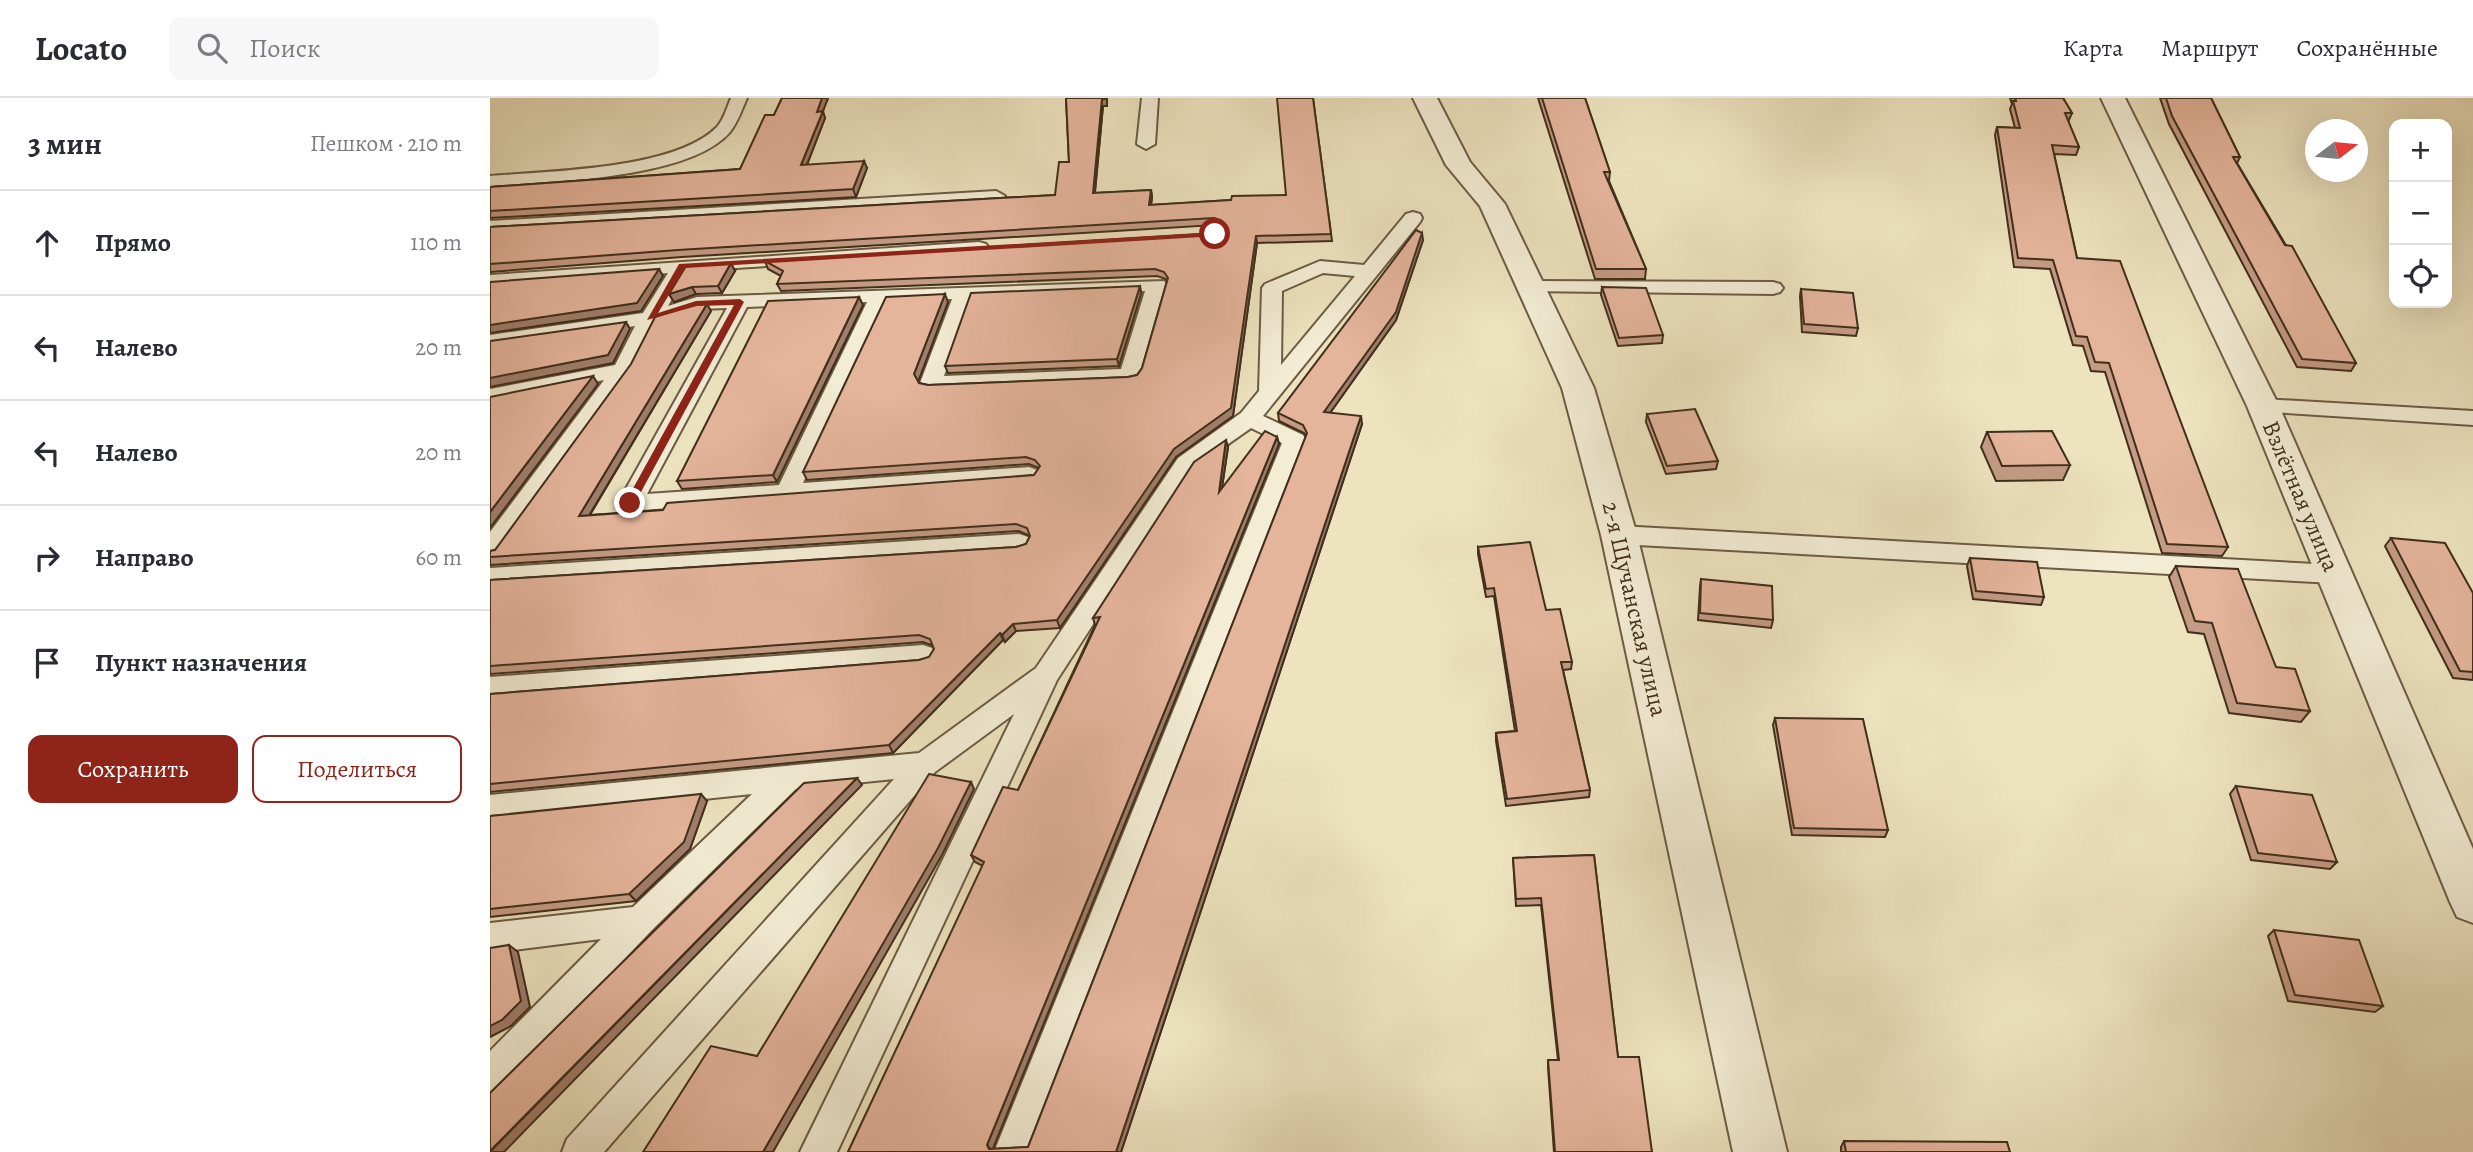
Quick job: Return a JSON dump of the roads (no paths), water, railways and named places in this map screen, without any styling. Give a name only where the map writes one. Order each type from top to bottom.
[{"type":"street","name":"2-я Щучанская улица","points":[[1425,98],[1458,165],[1492,204],[1578,388],[1619,535],[1760,1152]]},
{"type":"street","name":"Взлётная улица","points":[[2113,98],[2263,407],[2473,902]]},
{"type":"lane","points":[[490,181],[622,170],[695,150],[722,131],[739,98]]},
{"type":"lane","points":[[1146,144],[1150,98]]},
{"type":"lane","points":[[490,227],[996,196]]},
{"type":"lane","points":[[818,1152],[1046,675],[1186,463],[1249,418],[1413,218]]},
{"type":"lane","points":[[490,281],[996,247]]},
{"type":"lane","points":[[490,550],[623,370],[650,318],[682,266]]},
{"type":"lane","points":[[1270,393],[1272,288],[1320,267],[1370,271]]},
{"type":"lane","points":[[490,341],[650,318],[696,303],[740,302],[964,292],[1157,285],[1130,375],[931,383],[964,292]]},
{"type":"lane","points":[[1531,287],[1773,288]]},
{"type":"lane","points":[[788,492],[880,296]]},
{"type":"lane","points":[[740,302],[630,503],[1029,475]]},
{"type":"lane","points":[[490,396],[623,370]]},
{"type":"lane","points":[[2263,407],[2473,418]]},
{"type":"lane","points":[[1012,1152],[1295,440],[1249,418]]},
{"type":"lane","points":[[1619,535],[2334,574]]},
{"type":"lane","points":[[490,577],[1019,543]]},
{"type":"lane","points":[[490,688],[923,654]]},
{"type":"lane","points":[[580,1152],[925,764],[1046,675]]},
{"type":"lane","points":[[490,808],[925,764]]},
{"type":"lane","points":[[490,1076],[641,920],[788,778]]},
{"type":"lane","points":[[490,938],[641,920]]}]
